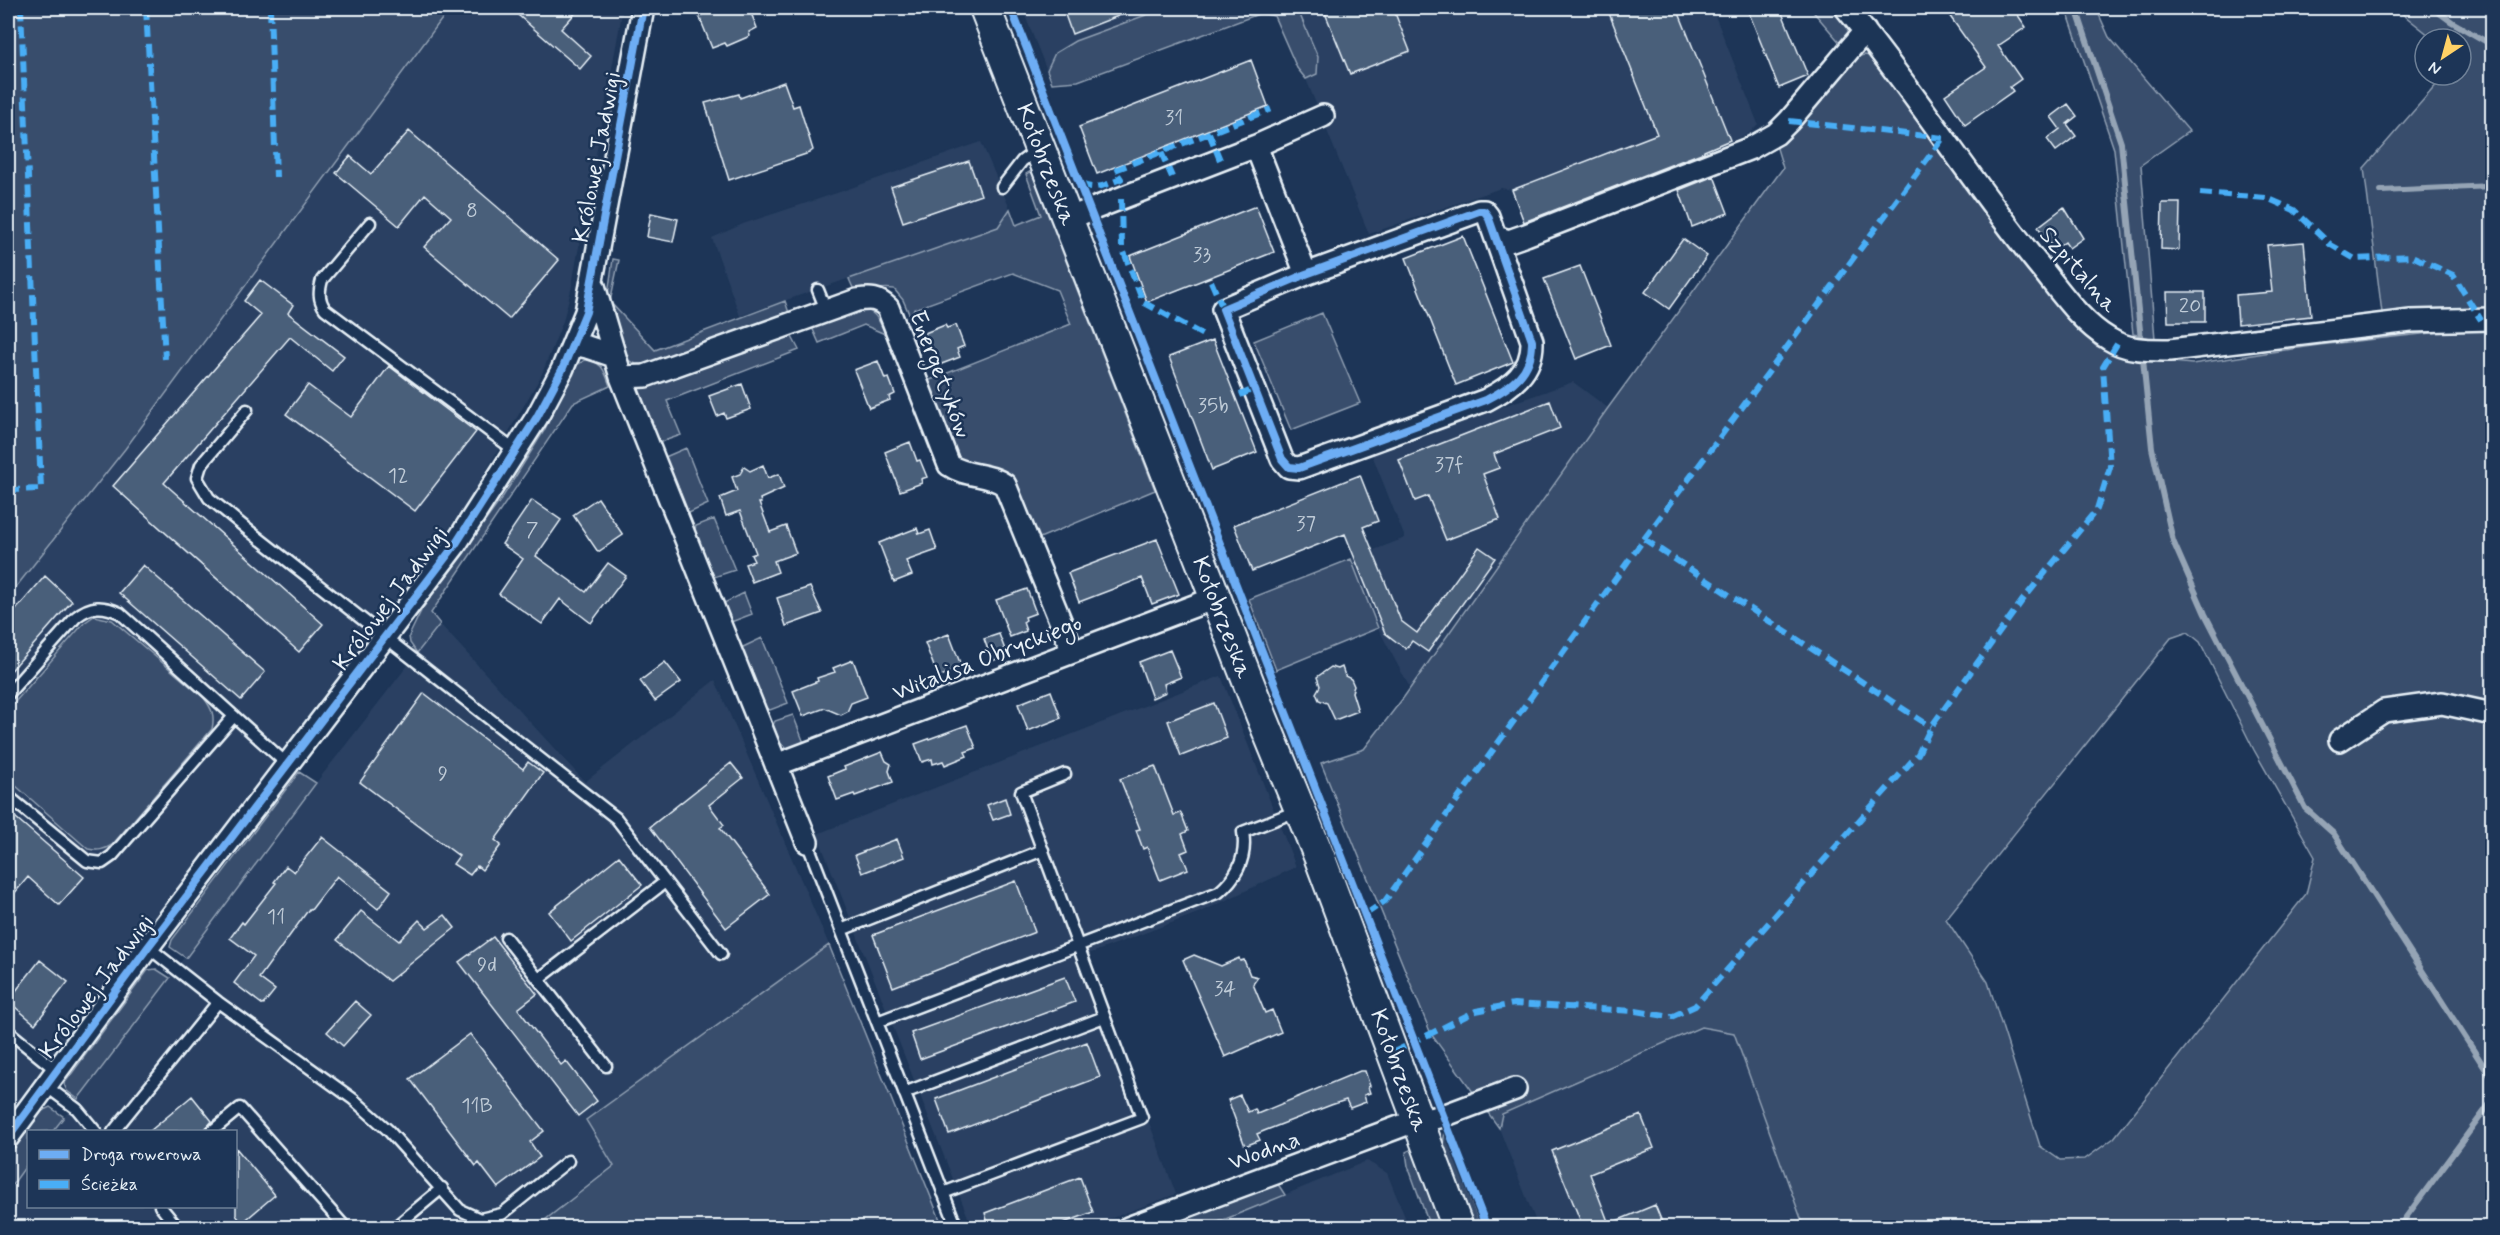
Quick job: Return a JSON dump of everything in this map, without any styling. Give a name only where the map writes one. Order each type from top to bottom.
[{"type":"main road","name":"Kołobrzeska","points":[[985,8],[1300,810],[1458,1227]]},
{"type":"street","name":"Królowej Jadwigi","points":[[8,1137],[148,947],[456,545],[517,453],[548,399],[586,312],[643,8]]},
{"type":"street","name":"Szpitalna","points":[[1846,8],[1866,31],[2020,242],[2081,316],[2117,344],[2132,349],[2170,350],[2411,321],[2493,319]]},
{"type":"street","points":[[1496,237],[1509,241],[1751,148],[1776,134],[1789,121],[1866,31]]},
{"type":"street","points":[[1067,219],[1256,146],[1323,116]]},
{"type":"street","points":[[1256,146],[1306,274]]},
{"type":"street","points":[[1476,205],[1488,216],[1496,237],[1532,341],[1530,362],[1513,385],[1486,400],[1295,468],[1289,467],[1282,459],[1223,309],[1476,205]]},
{"type":"street","points":[[592,280],[621,377],[807,842]]},
{"type":"street","name":"Energetyków","points":[[621,377],[645,376],[857,300],[871,298],[880,300],[888,308],[946,459],[956,470],[999,480],[1005,485],[1073,652]]},
{"type":"street","points":[[573,345],[587,346],[614,356]]},
{"type":"street","name":"Witalisa Obryckiego","points":[[776,765],[1215,598]]},
{"type":"street","points":[[2340,740],[2384,711],[2442,703],[2493,714]]},
{"type":"street","name":"Wodna","points":[[1128,1227],[1419,1120],[1443,1116],[1515,1089]]},
{"type":"lane","points":[[1002,187],[1025,157],[1041,148]]},
{"type":"lane","points":[[370,224],[322,280],[321,303],[517,453]]},
{"type":"lane","points":[[818,290],[826,310]]},
{"type":"lane","points":[[247,410],[201,465],[197,478],[203,491],[247,530],[386,636],[616,818],[721,954]]},
{"type":"lane","points":[[8,694],[76,617],[90,608],[99,606],[109,608],[120,613],[288,765]]},
{"type":"lane","points":[[8,796],[87,861],[102,863],[112,856],[234,716]]},
{"type":"lane","points":[[943,1193],[1142,1118],[1021,792],[1065,774]]},
{"type":"lane","points":[[877,1022],[1219,892],[1229,884],[1243,860],[1246,846],[1243,832],[1300,810]]},
{"type":"lane","points":[[807,842],[957,1227]]},
{"type":"lane","points":[[841,930],[1042,850]]},
{"type":"lane","points":[[539,979],[665,882]]},
{"type":"lane","points":[[506,938],[606,1066]]},
{"type":"lane","points":[[148,947],[218,1002],[353,1099],[388,1130],[460,1210],[480,1219],[502,1214],[568,1161]]},
{"type":"lane","points":[[114,1130],[218,1002]]},
{"type":"lane","points":[[904,1093],[1104,1017]]},
{"type":"lane","points":[[8,1031],[95,1130]]},
{"type":"lane","points":[[213,1130],[240,1108],[346,1227]]},
{"type":"lane","points":[[393,1227],[442,1188]]},
{"type":"lane","points":[[162,1208],[178,1227]]},
{"type":"shaded area","points":[[8,8],[450,8],[125,449],[8,597]]},
{"type":"shaded area","points":[[449,8],[623,8],[571,290],[563,321],[541,376],[465,507],[8,1114],[8,597],[125,449]]},
{"type":"shaded area","points":[[1022,8],[1712,8],[1758,124],[1748,134],[1524,222],[1512,190],[1501,188],[1369,234],[1306,79],[1297,68],[1273,16],[1261,13],[1078,81],[1052,83]]},
{"type":"shaded area","points":[[1165,8],[1297,8],[1318,57],[1317,74],[1306,79],[1297,68],[1274,16],[1261,13],[1078,81],[1052,83],[1047,70],[1055,53],[1075,41]]},
{"type":"shaded area","points":[[1810,8],[1840,8],[1851,29],[1842,45]]},
{"type":"shaded area","points":[[2066,8],[2096,8],[2109,37],[2189,131],[2141,165],[2155,339],[2133,334],[2114,149]]},
{"type":"shaded area","points":[[2395,8],[2492,8],[2492,311],[2382,313],[2364,168],[2435,87],[2473,87],[2473,27],[2419,27]]},
{"type":"shaded area","points":[[1872,56],[2066,318],[2096,346],[2133,358],[2192,364],[2319,345],[2450,331],[2492,329],[2492,1227],[1804,1227],[1734,1033],[1701,1027],[1502,1114],[1499,1128],[1431,1034],[1321,763],[1364,749],[1404,697],[1608,408],[1783,168],[1776,145],[1856,57]],"holes":[[[2188,632],[2200,642],[2254,750],[2315,857],[2306,894],[2114,1138],[2085,1159],[2060,1160],[2040,1146],[1988,982],[1946,919],[2171,638]]]},
{"type":"shaded area","points":[[981,142],[1010,209],[998,227],[740,316],[712,238],[743,224]]},
{"type":"shaded area","points":[[1031,171],[1155,490],[1035,540],[1013,484],[956,459],[925,382],[1071,324],[1057,290],[1013,273],[914,309],[910,316],[903,300],[894,289],[853,288],[849,279],[998,227],[1010,209],[1016,225],[1041,215],[1026,174]]},
{"type":"shaded area","points":[[613,259],[619,260],[610,302],[655,350],[785,301],[788,317],[650,365],[636,364],[625,359],[607,302]]},
{"type":"shaded area","points":[[857,307],[872,312],[885,334],[864,325],[819,343],[811,325]]},
{"type":"shaded area","points":[[1322,313],[1360,403],[1291,430],[1254,341]]},
{"type":"shaded area","points":[[790,333],[799,350],[667,401],[681,435],[658,443],[637,391],[639,387]]},
{"type":"shaded area","points":[[585,360],[599,365],[610,386],[573,403],[431,613],[440,624],[417,653],[410,643],[409,636],[422,609],[502,498],[544,431],[575,366]]},
{"type":"shaded area","points":[[1573,382],[1608,408],[1410,688],[1378,628],[1351,559],[1405,538],[1371,452]]},
{"type":"shaded area","points":[[686,448],[708,504],[689,513],[686,513],[663,458]]},
{"type":"shaded area","points":[[714,519],[735,570],[714,577],[711,576],[693,534],[696,526]]},
{"type":"shaded area","points":[[1351,559],[1378,628],[1276,670],[1249,599]]},
{"type":"shaded area","points":[[744,593],[752,614],[731,622],[724,603]]},
{"type":"shaded area","points":[[94,616],[112,620],[204,698],[213,716],[212,729],[112,845],[98,850],[88,849],[8,779],[8,710],[84,623]]},
{"type":"shaded area","points":[[440,624],[585,782],[715,680],[829,945],[586,1120],[614,1166],[536,1227],[8,1227],[8,1191],[27,1164],[27,1208],[237,1208],[237,1130],[54,1130],[316,783]]},
{"type":"shaded area","points":[[762,638],[788,703],[770,710],[764,707],[741,648]]},
{"type":"shaded area","points":[[1221,676],[1296,867],[1203,911],[1086,955],[1176,1194],[1088,1227],[972,1227],[817,834]]},
{"type":"shaded area","points":[[793,715],[804,743],[789,749],[780,743],[773,725],[775,721]]},
{"type":"shaded area","points":[[299,772],[316,783],[186,958],[170,947],[172,940]]},
{"type":"shaded area","points":[[829,945],[943,1227],[536,1227],[614,1166],[586,1120]]},
{"type":"shaded area","points":[[156,969],[170,978],[78,1099],[67,1091],[64,1084],[148,970]]},
{"type":"shaded area","points":[[1701,1027],[1734,1033],[1804,1227],[1538,1227],[1499,1128],[1501,1114]]},
{"type":"shaded area","points":[[50,1107],[64,1117],[54,1130],[28,1130],[42,1111]]},
{"type":"shaded area","points":[[27,1131],[27,1164],[8,1191],[8,1157]]},
{"type":"shaded area","points":[[1445,1131],[1481,1227],[1475,1227],[1443,1144]]},
{"type":"shaded area","points":[[1414,1148],[1443,1227],[1430,1227],[1408,1166],[1406,1152]]},
{"type":"shaded area","points":[[1367,1161],[1387,1173],[1409,1227],[1206,1227]]},
{"type":"shaded area","points":[[1276,1181],[1285,1195],[1206,1227],[1155,1228]]},
{"type":"building","points":[[510,8],[580,8],[561,29],[591,56],[580,69]]},
{"type":"building","points":[[706,8],[749,8],[757,28],[749,32],[750,36],[727,46],[725,43],[712,48],[699,16],[708,12]]},
{"type":"building","points":[[1074,8],[1136,9],[1072,34],[1064,12]]},
{"type":"building","points":[[1323,8],[1393,8],[1410,51],[1350,74]]},
{"type":"building","points":[[1607,8],[1677,8],[1730,140],[1524,222],[1512,190],[1657,134]]},
{"type":"building","points":[[1747,8],[1780,8],[1808,76],[1779,88]]},
{"type":"building","points":[[1944,8],[2013,8],[2026,27],[1998,46],[2021,79],[2010,87],[2013,91],[1965,125],[1945,95],[1986,67]]},
{"type":"building","points":[[1251,60],[1268,106],[1097,174],[1079,127]]},
{"type":"building","points":[[784,82],[793,107],[799,105],[813,150],[729,180],[705,103],[739,94],[740,98]]},
{"type":"building","points":[[2068,104],[2077,116],[2067,124],[2076,136],[2056,151],[2047,139],[2060,129],[2051,117]]},
{"type":"building","points":[[409,131],[559,260],[509,319],[424,247],[451,217],[425,194],[399,226],[336,173],[350,156],[371,174]]},
{"type":"building","points":[[969,161],[981,195],[903,222],[891,187]]},
{"type":"building","points":[[1714,176],[1728,213],[1692,227],[1679,190]]},
{"type":"building","points":[[2162,203],[2180,203],[2179,250],[2161,249]]},
{"type":"building","points":[[1256,206],[1274,252],[1147,302],[1130,256]]},
{"type":"building","points":[[2064,207],[2083,238],[2069,248],[2065,242],[2054,250],[2038,227]]},
{"type":"building","points":[[651,213],[678,219],[673,242],[647,237]]},
{"type":"building","points":[[1463,236],[1513,362],[1456,385],[1406,258]]},
{"type":"building","points":[[1683,239],[1707,256],[1669,309],[1645,292]]},
{"type":"building","points":[[2304,242],[2311,316],[2238,324],[2236,295],[2272,292],[2267,245]]},
{"type":"building","points":[[1580,266],[1611,345],[1576,359],[1544,279]]},
{"type":"building","points":[[260,280],[293,305],[288,313],[344,356],[332,371],[290,337],[164,483],[323,624],[299,652],[113,486],[261,315],[244,301]]},
{"type":"building","points":[[2167,292],[2205,292],[2205,322],[2168,322]]},
{"type":"building","points":[[945,325],[947,328],[956,325],[964,346],[957,349],[960,357],[939,365],[925,333]]},
{"type":"building","points":[[1213,340],[1257,452],[1212,470],[1169,357]]},
{"type":"building","points":[[878,361],[885,379],[889,378],[895,394],[889,397],[890,400],[869,408],[854,370]]},
{"type":"building","points":[[389,366],[476,432],[415,511],[286,414],[308,385],[351,417]]},
{"type":"building","points":[[742,384],[751,409],[726,418],[724,413],[717,416],[709,396]]},
{"type":"building","points":[[1550,401],[1560,428],[1494,454],[1499,468],[1483,474],[1500,519],[1446,540],[1428,496],[1415,501],[1399,460]]},
{"type":"building","points":[[910,442],[917,461],[920,460],[927,477],[921,479],[922,483],[900,491],[885,452]]},
{"type":"building","points":[[763,465],[768,478],[779,474],[784,488],[760,499],[761,503],[759,503],[770,532],[786,526],[796,553],[774,561],[778,572],[752,582],[745,564],[754,561],[751,555],[756,553],[740,511],[726,516],[720,498],[737,491],[732,477],[740,474],[744,467],[750,471]]},
{"type":"building","points":[[1360,475],[1378,521],[1363,527],[1401,621],[1417,633],[1479,547],[1495,558],[1428,652],[1412,641],[1406,649],[1385,633],[1345,534],[1252,571],[1234,525]]},
{"type":"building","points":[[598,498],[623,535],[598,552],[573,515]]},
{"type":"building","points":[[532,500],[561,520],[536,556],[586,592],[608,563],[626,576],[591,623],[560,599],[542,624],[499,594],[523,559],[502,544]]},
{"type":"building","points":[[917,528],[919,534],[930,530],[937,550],[906,561],[912,575],[894,582],[879,543]]},
{"type":"building","points":[[1157,539],[1179,594],[1152,604],[1142,578],[1079,602],[1068,573]]},
{"type":"building","points":[[143,565],[265,672],[241,700],[119,593]]},
{"type":"building","points":[[45,576],[72,601],[8,674],[8,619]]},
{"type":"building","points":[[810,587],[822,613],[786,626],[777,598]]},
{"type":"building","points":[[1027,589],[1036,613],[1025,617],[1026,620],[1023,622],[1026,631],[1010,637],[996,600]]},
{"type":"building","points":[[949,634],[962,668],[938,677],[925,643]]},
{"type":"building","points":[[999,634],[1007,655],[992,661],[984,639]]},
{"type":"building","points":[[1170,650],[1181,677],[1164,684],[1166,692],[1152,698],[1139,662]]},
{"type":"building","points":[[853,660],[867,697],[851,703],[847,712],[841,715],[825,708],[803,716],[793,691],[818,681],[817,678],[835,672],[833,668]]},
{"type":"building","points":[[665,662],[681,682],[655,701],[640,681]]},
{"type":"building","points":[[1331,667],[1338,669],[1342,667],[1345,676],[1351,679],[1354,686],[1352,692],[1358,711],[1335,720],[1327,703],[1319,700],[1316,693],[1320,686],[1317,677]]},
{"type":"building","points":[[1051,691],[1061,718],[1028,731],[1018,704]]},
{"type":"building","points":[[424,693],[523,769],[528,762],[543,773],[495,840],[501,845],[482,870],[477,866],[470,875],[453,864],[459,856],[360,782]]},
{"type":"building","points":[[1214,703],[1227,738],[1181,756],[1168,721]]},
{"type":"building","points":[[967,725],[976,748],[965,752],[967,756],[945,765],[943,761],[933,764],[932,759],[922,762],[915,744]]},
{"type":"building","points":[[882,752],[886,761],[891,764],[889,771],[893,782],[837,800],[828,776]]},
{"type":"building","points":[[731,763],[743,778],[709,805],[724,825],[720,828],[770,894],[726,928],[650,827]]},
{"type":"building","points":[[1155,766],[1174,815],[1181,813],[1188,831],[1182,834],[1188,850],[1181,853],[1188,869],[1160,880],[1147,847],[1143,849],[1136,830],[1140,829],[1120,779]]},
{"type":"building","points":[[1005,798],[1010,814],[993,820],[987,805]]},
{"type":"building","points":[[8,811],[84,877],[59,905],[28,877],[8,901]]},
{"type":"building","points":[[322,837],[391,891],[378,909],[337,876],[311,910],[309,909],[259,978],[275,990],[263,1005],[234,983],[254,956],[230,938],[276,883],[274,882],[286,866],[294,872]]},
{"type":"building","points":[[897,839],[904,857],[862,873],[855,855]]},
{"type":"building","points":[[619,856],[642,885],[571,941],[549,912]]},
{"type":"building","points":[[1016,881],[1035,932],[893,987],[873,935]]},
{"type":"building","points":[[361,911],[399,941],[419,920],[427,928],[445,915],[455,928],[389,981],[337,940]]},
{"type":"building","points":[[493,937],[537,994],[518,1009],[561,1065],[566,1061],[597,1101],[578,1116],[459,962]]},
{"type":"building","points":[[1194,955],[1221,966],[1239,958],[1240,961],[1244,960],[1250,975],[1258,977],[1253,984],[1265,1013],[1272,1010],[1281,1032],[1225,1057],[1183,960]]},
{"type":"building","points":[[40,960],[68,982],[35,1024],[8,1001]]},
{"type":"building","points":[[1065,977],[1075,1002],[920,1059],[911,1033]]},
{"type":"building","points":[[355,1001],[371,1015],[343,1046],[327,1032]]},
{"type":"building","points":[[470,1034],[544,1131],[530,1142],[540,1157],[498,1188],[479,1163],[476,1166],[410,1079]]},
{"type":"building","points":[[1087,1042],[1100,1077],[949,1134],[936,1099]]},
{"type":"building","points":[[1360,1071],[1365,1071],[1370,1086],[1368,1087],[1370,1093],[1364,1095],[1366,1102],[1350,1108],[1346,1100],[1331,1105],[1257,1134],[1260,1140],[1245,1146],[1228,1100],[1240,1095],[1248,1112],[1255,1109],[1257,1114]]},
{"type":"building","points":[[192,1096],[212,1121],[205,1130],[151,1130]]},
{"type":"building","points":[[1641,1115],[1654,1148],[1590,1174],[1609,1224],[1655,1205],[1664,1227],[1583,1227],[1552,1151]]},
{"type":"building","points":[[237,1149],[275,1195],[242,1223],[236,1215]]},
{"type":"building","points":[[1080,1177],[1093,1212],[1053,1227],[989,1227],[985,1213]]},
{"type":"waterway","points":[[2076,8],[2121,143],[2152,448],[2173,541],[2205,614],[2305,808],[2334,834],[2492,1079]]},
{"type":"waterway","points":[[2433,8],[2492,45]]},
{"type":"waterway","points":[[2381,191],[2492,186]]},
{"type":"waterway","points":[[2398,1228],[2492,1101]]},
{"type":"marked path","points":[[8,490],[41,489],[21,8]]},
{"type":"marked path","points":[[146,8],[165,359]]},
{"type":"marked path","points":[[270,8],[276,177]]},
{"type":"marked path","points":[[1080,183],[1090,187],[1106,185],[1121,179],[1115,170],[1271,109]]},
{"type":"marked path","points":[[1789,121],[1943,138]]},
{"type":"marked path","points":[[1209,133],[1220,160]]},
{"type":"marked path","points":[[1366,914],[1385,901],[1644,539],[1943,138]]},
{"type":"marked path","points":[[1161,152],[1172,177]]},
{"type":"marked path","points":[[2200,193],[2267,198],[2294,210],[2331,245],[2355,259],[2412,256],[2453,275],[2481,320]]},
{"type":"marked path","points":[[1121,199],[1122,247],[1143,302],[1203,335]]},
{"type":"marked path","points":[[1211,281],[1223,309]]},
{"type":"marked path","points":[[1394,1052],[1476,1011],[1514,1004],[1635,1011],[1671,1017],[1695,1006],[1918,754],[1931,727],[2022,601],[2097,509],[2110,467],[2103,367],[2117,344]]},
{"type":"marked path","points":[[1240,395],[1254,389]]},
{"type":"marked path","points":[[1644,539],[1931,727]]},
{"type":"marked path","points":[[2490,713],[2492,707]]},
{"type":"cycle path","points":[[8,1137],[148,947],[455,545],[537,417],[562,370],[586,312],[643,8]]},
{"type":"cycle path","points":[[1011,8],[1487,1228]]},
{"type":"cycle path","points":[[1479,211],[1484,211],[1488,216],[1532,341],[1529,361],[1519,377],[1504,390],[1486,400],[1299,468],[1289,467],[1282,459],[1223,309],[1306,274],[1479,211]]}]
